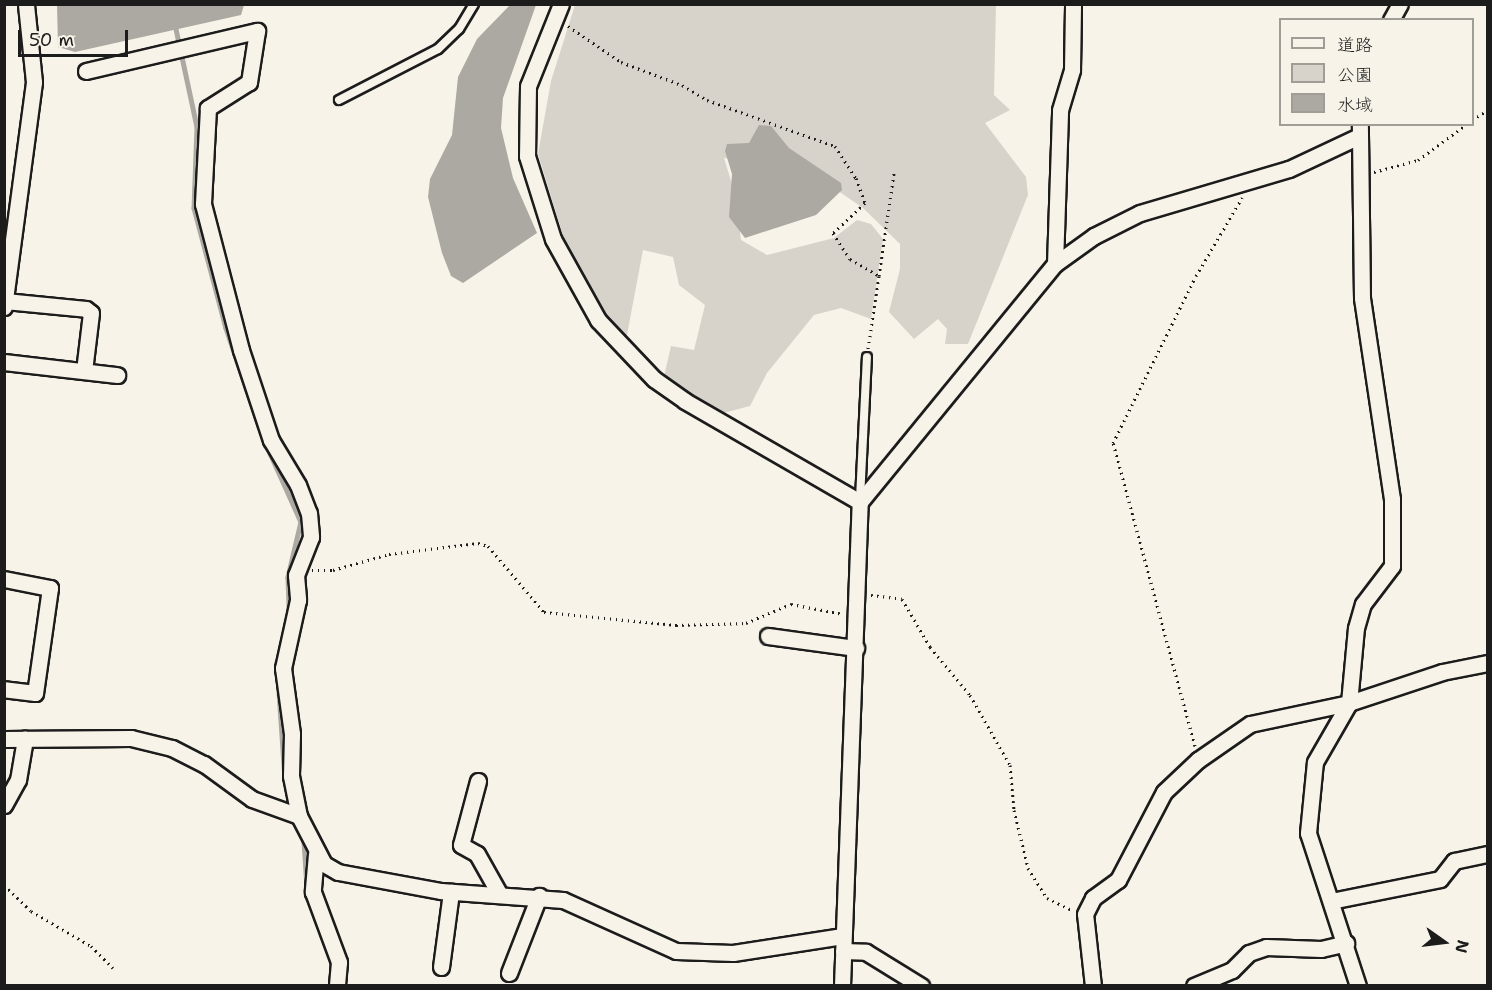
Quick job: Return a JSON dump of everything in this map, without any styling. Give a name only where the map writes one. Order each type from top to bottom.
[{"type":"street","points":[[4,307],[34,82],[26,4]]},
{"type":"street","points":[[1055,264],[1060,110],[1072,70],[1073,4]]},
{"type":"street","points":[[1392,18],[1400,4]]},
{"type":"street","points":[[559,11],[528,86],[527,156],[553,239],[598,320],[654,379],[685,401],[860,502]]},
{"type":"street","points":[[86,71],[257,31],[249,82],[208,108],[203,204],[242,350],[271,440],[298,485],[309,513],[310,537],[300,567],[294,627],[282,668],[292,734],[291,776],[300,816],[316,854],[324,864],[338,872],[451,892],[540,896],[563,900],[676,951],[733,952],[843,943],[866,952],[921,986]]},
{"type":"street","points":[[1360,130],[1362,298],[1394,521],[1392,566],[1363,604],[1356,628],[1349,704],[1315,762],[1308,833],[1360,985]]},
{"type":"street","points":[[842,986],[860,502],[1055,264],[1094,236],[1140,213],[1289,169],[1360,130]]},
{"type":"street","points":[[5,301],[86,309],[91,313],[84,371]]},
{"type":"street","points":[[4,362],[117,375]]},
{"type":"street","points":[[4,579],[50,588],[35,693],[4,689]]},
{"type":"street","points":[[768,636],[856,648]]},
{"type":"street","points":[[1093,986],[1085,914],[1093,898],[1118,880],[1164,792],[1198,760],[1250,724],[1349,704],[1442,672],[1488,663]]},
{"type":"street","points":[[4,739],[131,738],[172,748],[204,764],[252,799],[300,816]]},
{"type":"street","points":[[4,805],[18,780],[25,739]]},
{"type":"street","points":[[478,781],[461,845],[477,854],[500,895]]},
{"type":"street","points":[[316,854],[313,892],[339,962],[337,986]]},
{"type":"street","points":[[1331,901],[1440,879],[1454,861],[1488,854]]},
{"type":"street","points":[[441,967],[451,892]]},
{"type":"street","points":[[509,973],[540,896]]},
{"type":"street","points":[[1194,986],[1232,970],[1249,953],[1266,946],[1321,949],[1346,943]]},
{"type":"lane","points":[[339,100],[438,49],[459,29],[474,4]]},
{"type":"lane","points":[[860,502],[867,357]]},
{"type":"path","points":[[559,11],[593,46],[621,62],[682,85],[706,100],[835,146],[856,178],[865,203],[839,224],[833,233],[849,259],[879,276]]},
{"type":"path","points":[[1474,119],[1488,110]]},
{"type":"path","points":[[1359,176],[1418,160],[1464,126]]},
{"type":"path","points":[[867,357],[894,173]]},
{"type":"path","points":[[1198,760],[1113,444],[1196,276],[1254,179]]},
{"type":"path","points":[[300,567],[333,570],[388,554],[478,543],[488,546],[544,612],[676,625],[746,623],[791,604],[857,615]]},
{"type":"path","points":[[858,592],[902,599],[907,605],[930,647],[970,695],[1010,765],[1021,840],[1040,890],[1059,904],[1085,914]]},
{"type":"path","points":[[4,885],[31,910],[91,946],[113,968]]},
{"type":"green space","points":[[575,5],[996,5],[994,95],[1010,110],[985,123],[1026,177],[1028,195],[968,344],[945,344],[947,329],[938,319],[914,339],[889,312],[900,269],[900,244],[863,208],[789,157],[753,161],[724,158],[735,194],[741,240],[767,255],[834,238],[857,220],[871,224],[883,239],[871,319],[841,308],[814,315],[767,373],[750,406],[712,416],[663,381],[671,346],[694,350],[705,305],[679,285],[673,257],[643,250],[624,351],[566,245],[538,154],[551,81]]},
{"type":"water","points":[[57,4],[244,5],[241,15],[75,52],[58,47]]},
{"type":"water","points":[[510,5],[536,5],[503,98],[501,128],[513,178],[537,233],[463,283],[451,276],[442,253],[428,197],[430,179],[452,135],[458,77],[477,39]]},
{"type":"water","points":[[759,125],[771,126],[789,148],[841,183],[842,190],[816,215],[745,238],[729,217],[732,174],[725,151],[727,144],[749,143]]},
{"type":"waterway","points":[[176,29],[197,127],[194,208],[226,328],[259,426]]},
{"type":"waterway","points":[[270,453],[301,522],[288,577],[289,610]]},
{"type":"waterway","points":[[277,662],[285,779]]},
{"type":"waterway","points":[[304,841],[307,887]]},
{"type":"waterway","points":[[308,898],[315,915]]}]
